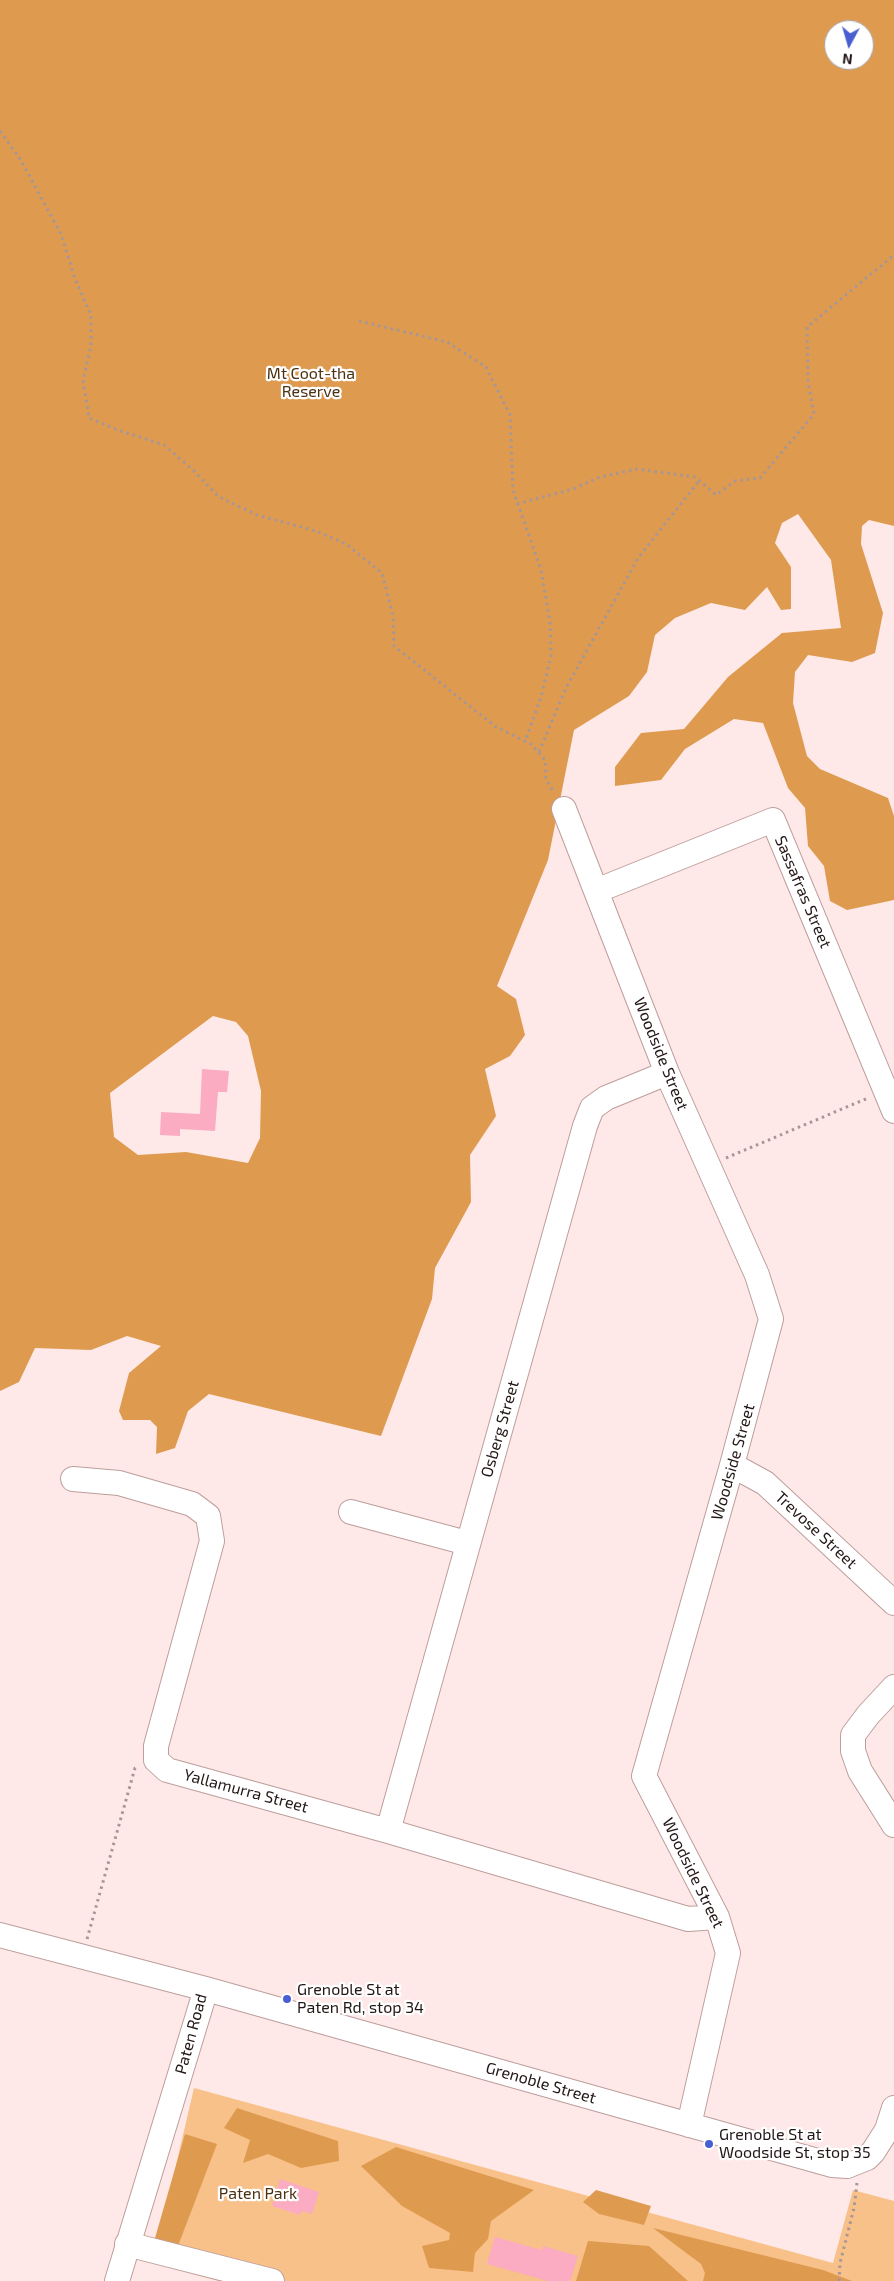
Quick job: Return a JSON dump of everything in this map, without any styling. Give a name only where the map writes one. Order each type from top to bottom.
[{"type":"street","name":"Woodside Street","points":[[564,808],[667,1073],[757,1275],[771,1319],[732,1465],[644,1776],[717,1916],[728,1953],[689,2125]]},
{"type":"street","name":"Sassafras Street","points":[[596,891],[773,820],[894,1111]]},
{"type":"street","name":"Osberg Street","points":[[388,1831],[467,1543],[592,1108],[606,1098],[667,1073]]},
{"type":"street","name":"Trevose Street","points":[[732,1465],[765,1483],[894,1603]]},
{"type":"street","points":[[73,1479],[119,1483],[192,1504],[208,1516],[212,1541],[156,1746],[156,1760]]},
{"type":"street","points":[[351,1512],[467,1543]]},
{"type":"street","points":[[894,1686],[853,1735],[853,1751],[860,1770],[894,1825]]},
{"type":"street","name":"Yallamurra Street","points":[[156,1760],[167,1770],[388,1831],[688,1919],[717,1916]]},
{"type":"street","name":"Paten Road","points":[[1,1939],[82,1957],[206,1989],[117,2281]]},
{"type":"street","name":"Grenoble Street","points":[[206,1989],[832,2165],[847,2166],[866,2157]]},
{"type":"street","points":[[866,2157],[887,2130],[894,2108]]},
{"type":"street","points":[[127,2244],[272,2281]]},
{"type":"path","points":[[0,131],[18,157],[61,234],[75,279],[91,315],[91,346],[83,380],[88,418],[164,445],[193,470],[219,497],[257,515],[316,531],[346,544],[382,573],[393,616],[394,646],[496,727],[531,744],[545,760],[546,779],[564,808]]},
{"type":"path","points":[[517,504],[573,489],[600,477],[637,469],[695,477],[716,495],[735,480],[760,478],[814,414],[808,382],[807,327],[894,255]]},
{"type":"path","points":[[359,321],[447,342],[486,367],[510,415],[513,490],[542,570],[550,621],[551,656],[541,697],[525,742]]},
{"type":"path","points":[[538,752],[566,688],[638,558],[699,481]]},
{"type":"path","points":[[710,1166],[885,1090]]},
{"type":"path","points":[[82,1957],[134,1768],[156,1760]]},
{"type":"path","points":[[839,2281],[840,2263],[866,2157]]},
{"type":"green space","name":"Mt Coot-tha Reserve","points":[[0,0],[894,0],[894,526],[869,520],[862,526],[861,544],[883,613],[875,653],[852,662],[808,655],[795,672],[793,703],[807,756],[820,769],[888,798],[894,816],[894,900],[847,910],[830,901],[824,866],[808,846],[805,808],[788,788],[763,723],[734,719],[685,749],[661,780],[615,786],[615,767],[641,733],[684,729],[728,677],[782,633],[841,628],[831,560],[798,514],[782,523],[775,543],[791,567],[791,609],[781,610],[767,587],[745,610],[711,603],[675,618],[655,635],[647,672],[629,696],[574,730],[548,860],[497,986],[516,999],[525,1035],[510,1056],[485,1069],[496,1116],[470,1155],[471,1202],[435,1268],[432,1299],[381,1436],[209,1394],[188,1411],[175,1448],[156,1454],[157,1427],[150,1420],[123,1420],[119,1411],[129,1373],[161,1346],[127,1336],[91,1350],[35,1348],[19,1382],[0,1391]],"holes":[[[213,1016],[236,1022],[248,1036],[261,1091],[260,1138],[248,1163],[186,1152],[138,1155],[114,1137],[110,1093]]]},
{"type":"green space","name":"Paten Park","points":[[194,2088],[833,2263],[853,2190],[894,2201],[894,2281],[219,2281],[153,2263]]},
{"type":"green space","points":[[237,2108],[338,2141],[339,2161],[301,2168],[268,2154],[243,2163],[250,2140],[224,2128]]},
{"type":"green space","points":[[185,2134],[217,2144],[176,2251],[153,2245]]},
{"type":"green space","points":[[396,2147],[534,2190],[491,2221],[488,2239],[475,2253],[473,2272],[429,2268],[422,2246],[449,2240],[450,2233],[402,2206],[361,2166]]},
{"type":"green space","points":[[596,2190],[651,2206],[644,2225],[599,2214],[583,2202]]},
{"type":"green space","points":[[653,2228],[823,2270],[852,2281],[703,2281],[705,2273],[701,2264]]},
{"type":"green space","points":[[588,2241],[649,2246],[688,2281],[576,2281]]},
{"type":"building","points":[[202,1069],[229,1071],[227,1092],[218,1092],[215,1131],[180,1129],[180,1136],[160,1135],[161,1112],[200,1114]]},
{"type":"building","points":[[280,2179],[319,2192],[312,2214],[302,2211],[300,2215],[272,2206]]},
{"type":"building","points":[[495,2237],[542,2250],[543,2246],[578,2256],[570,2281],[548,2281],[487,2264]]},
{"type":"place","name":"Grenoble St at Paten Rd, stop 34","points":[[287,1999]]},
{"type":"place","name":"Grenoble St at Woodside St, stop 35","points":[[709,2144]]}]
